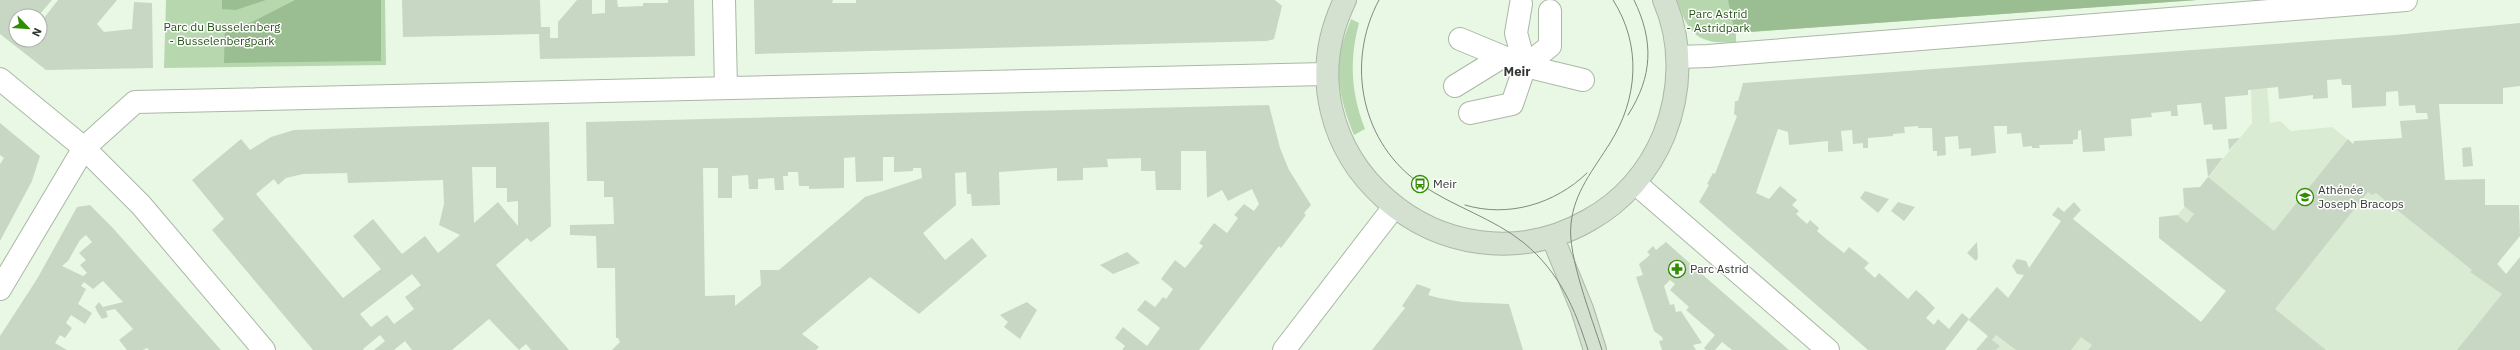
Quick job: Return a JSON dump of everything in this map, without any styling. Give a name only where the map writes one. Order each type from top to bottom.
[{"type":"street","points":[[724,0],[726,88]]},
{"type":"street","points":[[1345,0],[1329,39],[1326,74],[1333,117],[1351,158],[1377,192],[1394,207],[1430,229],[1466,240],[1504,244],[1552,236],[1570,230],[1599,214],[1635,182],[1648,165],[1668,125],[1677,81],[1678,57],[1675,32],[1664,0]]},
{"type":"street","points":[[1678,57],[2406,0]]},
{"type":"street","points":[[1521,4],[1516,33],[1525,66]]},
{"type":"street","points":[[1470,113],[1512,104],[1525,66],[1550,46],[1550,11]]},
{"type":"street","points":[[1460,39],[1525,66],[1582,80]]},
{"type":"street","points":[[1455,86],[1502,57]]},
{"type":"street","points":[[0,289],[84,148],[136,102],[1326,74]]},
{"type":"street","points":[[0,79],[84,148],[141,204],[264,350]]},
{"type":"street","points":[[1635,182],[1828,350]]},
{"type":"street","points":[[1284,350],[1394,207]]},
{"type":"street","points":[[1552,236],[1582,309],[1595,350]]},
{"type":"shaded area","name":"Athénée Joseph Bracops","points":[[2264,45],[2270,123],[2280,121],[2291,131],[2332,127],[2500,261],[2498,264],[2506,274],[2520,350],[1976,350],[1988,336],[1968,320],[1997,287],[2009,298],[2066,214],[2201,322],[2226,291],[2159,238],[2252,123],[2251,90],[2248,90]]},
{"type":"green space","name":"Parc du Busselenberg - Busselenbergpark","points":[[166,0],[385,0],[386,65],[164,68]]},
{"type":"green space","points":[[222,0],[266,0],[236,10],[222,9]]},
{"type":"green space","points":[[295,0],[381,0],[381,61],[224,63],[225,25],[248,24]]},
{"type":"green space","name":"Parc Astrid - Astridpark","points":[[1677,0],[2197,0],[1736,33],[1736,42],[1723,42],[1704,39],[1696,35],[1690,29],[1681,12]]},
{"type":"green space","name":"Parc Astrid - Astridpark","points":[[1728,0],[2197,0],[1735,33]]},
{"type":"green space","points":[[1351,19],[1359,23],[1354,50],[1353,76],[1354,89],[1360,116],[1365,129],[1354,135],[1341,96],[1339,75],[1341,50]]},
{"type":"building","points":[[0,0],[52,0],[45,8],[8,8],[8,40],[0,34]]},
{"type":"building","points":[[58,0],[117,0],[97,24],[104,32],[132,29],[134,2],[152,3],[153,68],[46,70],[18,48],[48,48],[48,13]]},
{"type":"building","points":[[402,0],[540,0],[541,27],[550,27],[550,38],[558,38],[558,22],[577,0],[592,0],[592,14],[605,13],[605,0],[617,0],[618,7],[643,6],[643,3],[668,3],[668,0],[694,0],[695,56],[540,59],[539,34],[403,37]]},
{"type":"building","points":[[754,0],[833,0],[832,3],[856,3],[856,0],[1275,0],[1282,6],[1274,39],[1267,41],[755,54]]},
{"type":"building","points":[[2520,23],[2520,86],[2503,88],[2503,104],[2439,104],[2445,180],[2485,179],[2485,205],[2519,205],[2520,236],[2497,264],[2506,274],[2520,257],[2520,350],[2457,350],[2502,294],[2470,272],[2472,270],[2376,193],[2372,195],[2368,192],[2275,309],[2326,350],[2088,350],[2092,345],[2081,337],[2071,350],[2016,350],[1996,335],[1992,340],[2000,346],[1996,350],[1976,350],[1988,336],[1969,320],[1997,287],[2008,298],[2024,275],[2017,274],[2012,266],[2017,259],[2026,261],[2029,268],[2061,221],[2052,215],[2058,207],[2064,212],[2074,202],[2081,210],[2073,219],[2201,322],[2226,291],[2159,238],[2159,217],[2177,215],[2187,223],[2194,214],[2184,206],[2183,188],[2200,187],[2208,177],[2274,231],[2348,139],[2353,144],[2354,141],[2402,138],[2400,121],[2428,119],[2427,113],[2416,113],[2415,105],[2399,106],[2398,91],[2386,92],[2386,106],[2352,108],[2351,85],[2342,85],[2341,79],[2327,80],[2328,98],[2313,99],[2313,95],[2279,99],[2278,87],[2248,90],[2248,95],[2225,97],[2227,129],[2213,130],[2212,124],[2204,125],[2201,103],[2177,105],[2178,116],[2171,116],[2171,111],[2151,113],[2152,117],[2131,119],[2132,136],[2104,138],[2105,151],[2083,152],[2081,130],[2078,131],[2078,139],[2073,140],[2073,144],[2039,145],[2040,148],[2032,148],[2032,146],[2023,147],[2021,133],[2007,134],[2007,126],[1994,126],[1996,153],[1971,156],[1971,148],[1959,149],[1958,136],[1945,137],[1946,155],[1937,156],[1937,151],[1933,151],[1932,128],[1918,128],[1918,126],[1904,127],[1905,133],[1893,134],[1893,136],[1868,138],[1868,148],[1863,148],[1863,143],[1853,144],[1852,130],[1841,131],[1843,151],[1828,152],[1828,141],[1789,145],[1788,132],[1778,129],[1756,193],[1769,199],[1780,186],[1797,200],[1792,205],[1799,211],[1796,214],[1807,224],[1810,220],[1819,228],[1817,231],[1844,253],[1849,247],[1869,263],[1864,268],[1875,278],[1879,273],[1908,299],[1916,290],[1925,298],[1935,308],[1926,318],[1934,325],[1938,319],[1949,329],[1962,313],[1969,319],[1945,350],[1868,350],[1699,202],[1709,185],[1707,184],[1713,173],[1715,174],[1737,116],[1734,114],[1735,101],[1738,101],[1743,83],[2395,35]]},
{"type":"building","points":[[1269,105],[1280,148],[1289,170],[1311,205],[1304,213],[1306,215],[1281,248],[1279,246],[1199,350],[1122,350],[1125,346],[1115,338],[1123,327],[1147,346],[1160,328],[1137,310],[1145,300],[1155,307],[1163,297],[1166,299],[1173,289],[1161,279],[1175,260],[1185,268],[1203,246],[1199,243],[1214,223],[1227,233],[1238,218],[1234,215],[1244,204],[1254,211],[1259,204],[1252,189],[1228,201],[1222,190],[1207,198],[1206,151],[1181,151],[1181,190],[1156,190],[1155,171],[1141,171],[1141,158],[1107,159],[1108,167],[1083,168],[1083,180],[1057,181],[1057,168],[999,172],[1000,205],[972,206],[971,194],[967,194],[966,172],[955,173],[956,205],[923,233],[945,260],[972,238],[987,256],[919,314],[870,277],[802,334],[819,347],[816,350],[612,350],[620,342],[618,338],[616,338],[615,268],[597,268],[596,236],[570,235],[570,225],[614,224],[613,197],[604,197],[604,181],[587,181],[586,122]],"holes":[[[855,157],[856,182],[883,181],[883,157],[894,157],[894,172],[913,171],[913,168],[921,168],[922,178],[865,197],[779,270],[760,270],[761,285],[735,306],[735,295],[705,296],[703,168],[718,168],[718,198],[732,198],[732,176],[748,175],[749,189],[758,189],[758,179],[774,178],[775,190],[784,190],[783,176],[788,176],[788,172],[798,172],[799,186],[809,186],[809,189],[844,188],[844,158]]]},
{"type":"building","points":[[549,122],[551,226],[531,242],[527,238],[496,265],[569,350],[531,350],[526,344],[519,350],[489,319],[452,350],[412,350],[405,341],[394,350],[374,350],[385,341],[380,335],[363,349],[364,350],[313,350],[212,230],[224,219],[192,180],[241,139],[250,150],[271,137],[294,130]],"holes":[[[472,167],[496,167],[496,188],[507,188],[507,202],[518,201],[518,226],[498,202],[474,223]],[[347,173],[348,183],[443,180],[444,204],[439,225],[460,235],[438,253],[425,236],[402,254],[373,219],[353,236],[381,269],[343,298],[256,194],[274,179],[278,185],[286,178],[303,174]],[[412,274],[421,285],[405,297],[414,309],[394,324],[387,315],[371,327],[360,314]]]},
{"type":"building","points":[[0,123],[40,156],[32,181],[0,241],[0,164],[4,158],[0,155]]},
{"type":"building","points":[[2240,138],[2229,150],[2228,139]]},
{"type":"building","points":[[2471,147],[2473,166],[2463,167],[2462,148]]},
{"type":"building","points":[[2223,158],[2208,177],[2206,159]]},
{"type":"building","points":[[1865,191],[1889,199],[1878,213],[1860,198]]},
{"type":"building","points":[[1898,202],[1915,207],[1904,221],[1891,211]]},
{"type":"building","points":[[90,205],[112,227],[221,350],[149,350],[147,348],[143,350],[127,350],[119,340],[133,329],[115,309],[106,311],[108,317],[102,319],[95,307],[99,302],[103,307],[123,302],[103,281],[93,289],[84,282],[81,286],[86,289],[78,304],[92,313],[85,324],[71,315],[66,323],[72,328],[65,338],[60,335],[55,343],[67,350],[0,350],[0,336],[37,279],[77,207]],"holes":[[[86,235],[92,242],[79,253],[86,260],[80,265],[87,273],[83,276],[62,266],[68,261],[80,240]]]},
{"type":"building","points":[[1666,242],[1789,350],[1732,350],[1722,342],[1715,350],[1706,350],[1704,348],[1715,335],[1686,310],[1689,307],[1670,290],[1675,284],[1670,280],[1664,286],[1670,305],[1674,304],[1676,312],[1681,311],[1702,343],[1693,345],[1696,350],[1662,350],[1659,341],[1663,340],[1662,337],[1654,331],[1636,277],[1643,275],[1639,264],[1650,255],[1647,252],[1653,246],[1656,250]]},
{"type":"building","points":[[1977,242],[1978,258],[1976,261],[1967,253]]},
{"type":"building","points":[[1127,252],[1140,263],[1113,274],[1100,265]]},
{"type":"building","points":[[1417,284],[1431,289],[1428,295],[1439,298],[1462,302],[1509,304],[1523,350],[1372,350],[1405,308],[1402,306]]},
{"type":"building","points":[[1027,302],[1037,310],[1020,339],[1004,327],[1008,322],[1000,315]]},
{"type":"tram line","points":[[1379,0],[1369,24],[1363,50],[1362,75],[1365,101],[1373,125],[1385,148],[1401,168],[1422,185],[1447,200],[1499,226],[1524,243],[1536,254],[1547,266],[1564,292],[1571,305],[1588,350]]},
{"type":"tram line","points":[[1602,350],[1576,269],[1571,237],[1571,224],[1573,212],[1580,191],[1619,126],[1631,90],[1633,72],[1629,35],[1613,0]]},
{"type":"tram line","points":[[1628,115],[1642,86],[1648,58],[1645,30],[1641,15],[1634,0]]},
{"type":"tram line","points":[[1465,205],[1481,209],[1498,210],[1530,206],[1560,193],[1587,173]]},
{"type":"place","name":"Meir","points":[[1420,184]]},
{"type":"place","name":"Athénée Joseph Bracops","points":[[2305,197]]},
{"type":"place","name":"Parc Astrid","points":[[1677,269]]},
{"type":"district","name":"Meir","points":[[1517,71]]}]
